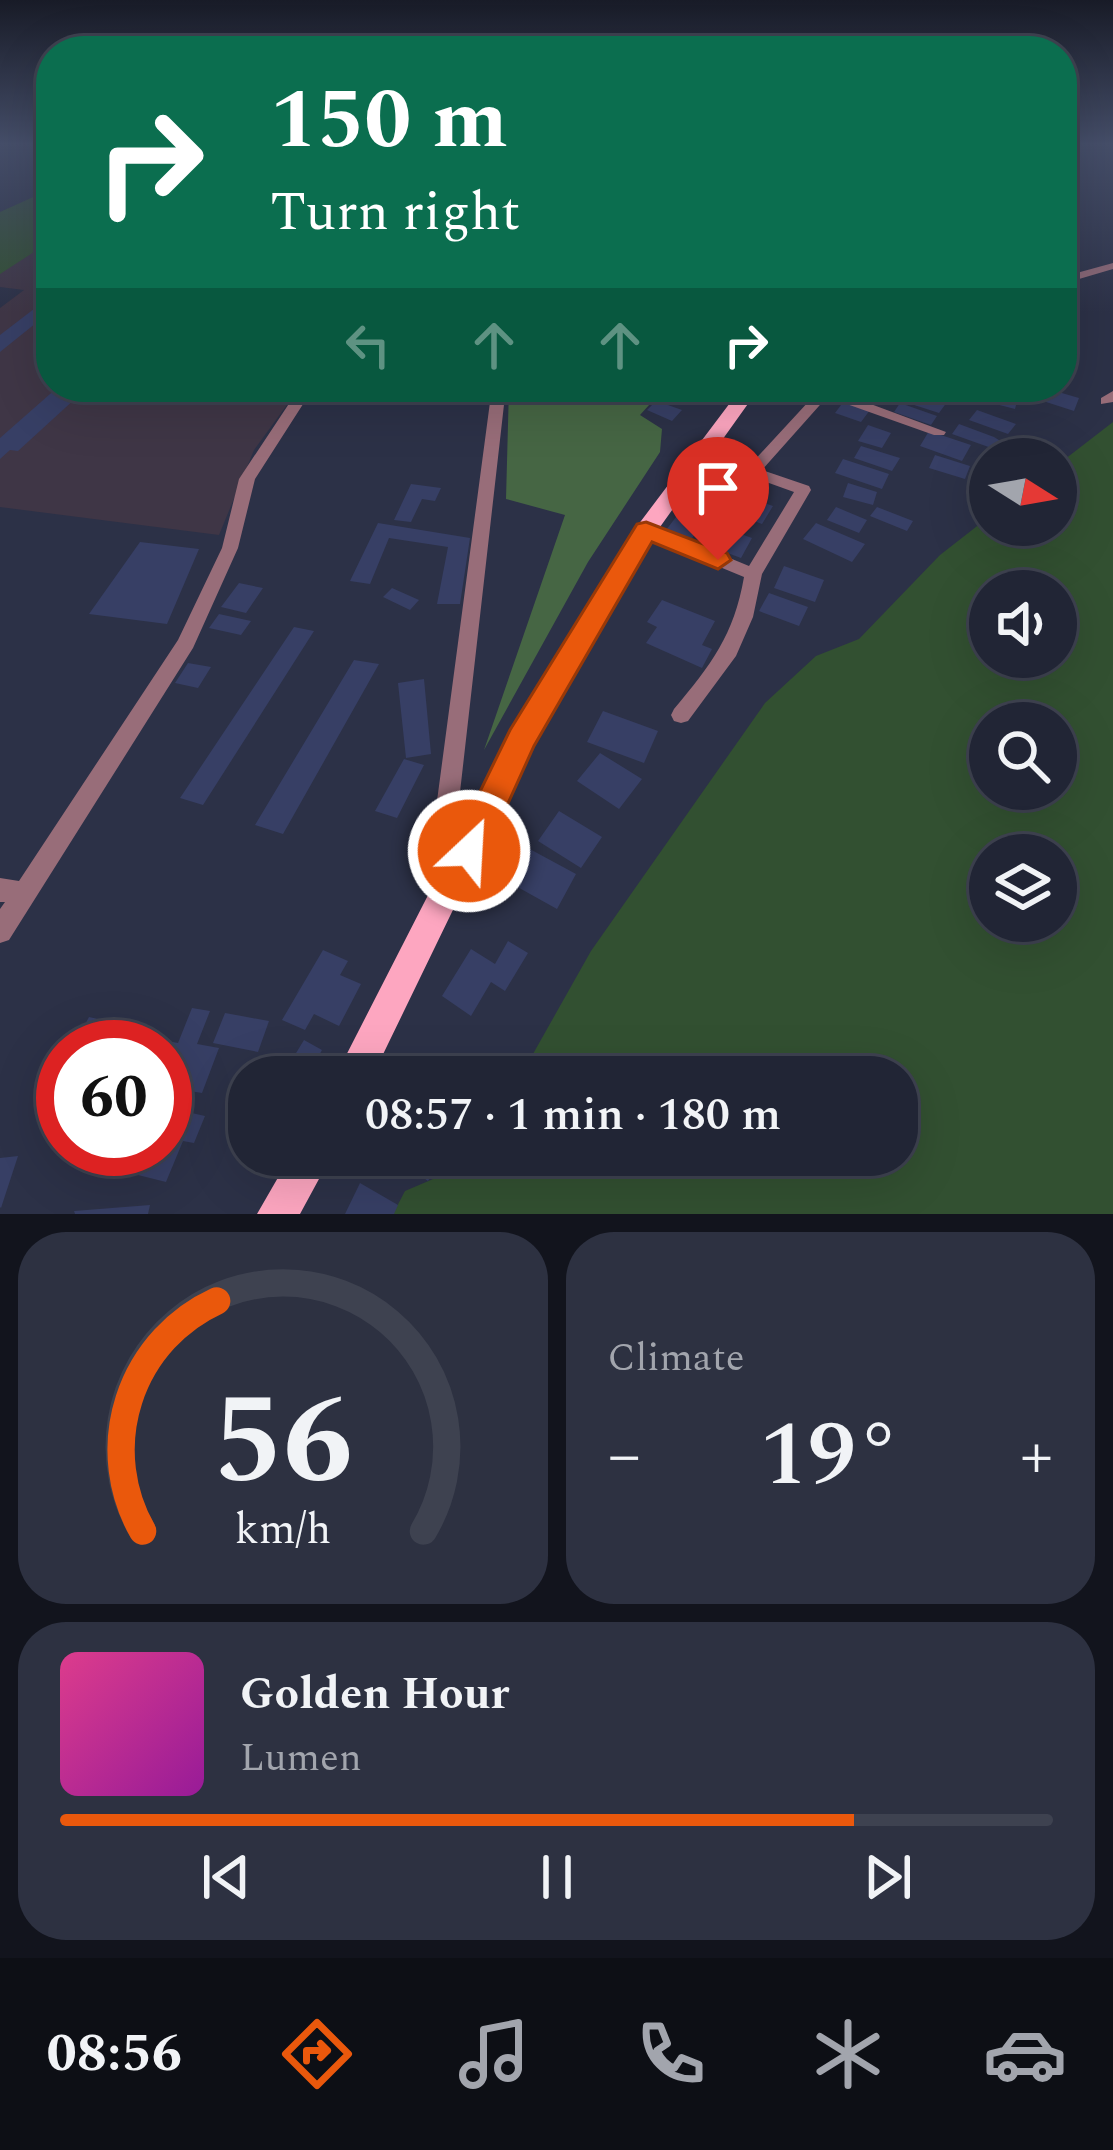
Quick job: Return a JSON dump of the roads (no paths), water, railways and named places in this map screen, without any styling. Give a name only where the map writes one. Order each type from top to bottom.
[{"type":"main road","points":[[364,1056],[521,739],[646,530],[740,402]]},
{"type":"main road","points":[[278,1214],[301,1176]]},
{"type":"street","points":[[1077,277],[1113,266]]},
{"type":"street","points":[[0,932],[13,891],[186,643],[230,548],[247,479],[297,402]]},
{"type":"street","points":[[469,851],[448,801],[497,402]]},
{"type":"street","points":[[680,483],[727,488],[755,473],[817,402]]},
{"type":"street","points":[[860,402],[939,432]]},
{"type":"street","points":[[681,716],[733,653],[748,615],[753,574],[803,490],[755,473]]},
{"type":"street","points":[[646,530],[753,574]]}]
